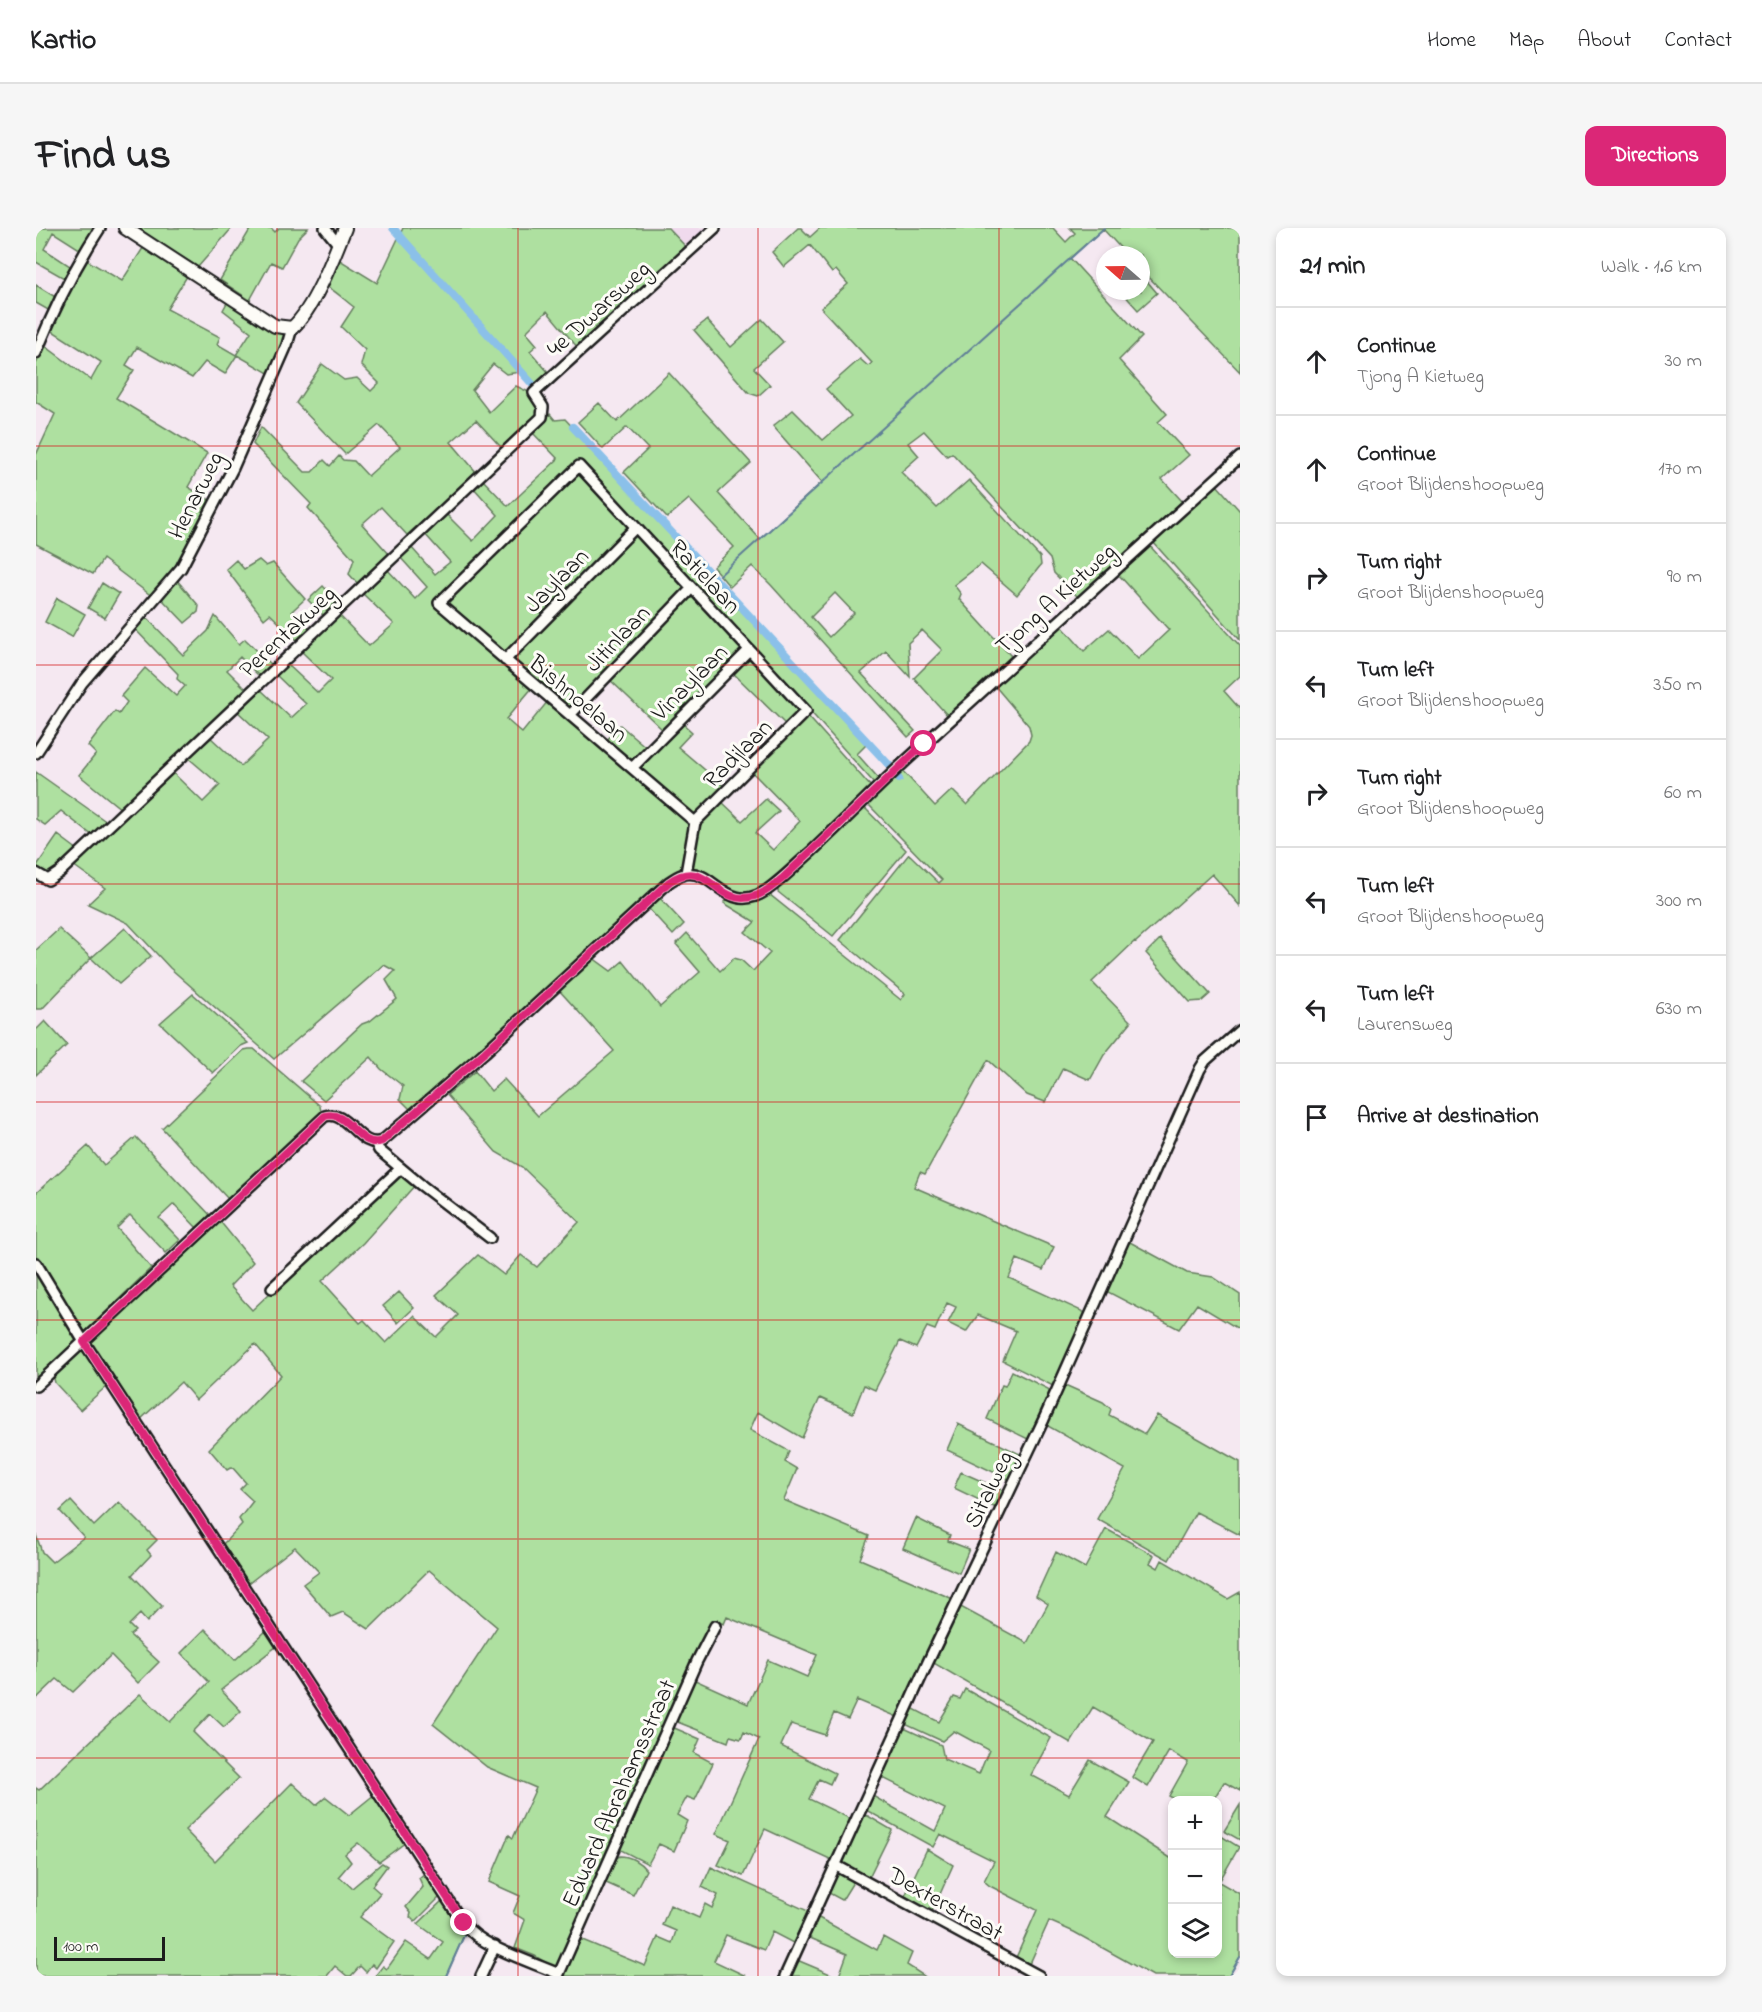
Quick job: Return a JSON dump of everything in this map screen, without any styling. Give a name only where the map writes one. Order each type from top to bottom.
[{"type":"street","points":[[36,352],[81,258],[100,228]]},
{"type":"street","points":[[125,228],[276,326],[292,328]]},
{"type":"street","points":[[325,228],[338,244]]},
{"type":"street","name":"Henarweg","points":[[36,753],[82,683],[181,568],[233,468],[287,345],[292,328],[304,315],[345,228]]},
{"type":"street","name":"4e Dwarsweg","points":[[534,393],[715,228]]},
{"type":"street","name":"Perentakweg","points":[[36,873],[48,880],[60,873],[542,417],[543,406],[534,393]]},
{"type":"street","name":"Tjong A Kietweg","points":[[686,873],[695,874],[726,894],[737,898],[761,894],[797,865],[898,768],[1240,458]]},
{"type":"street","name":"Ratielaan","points":[[438,603],[579,466],[806,711]]},
{"type":"street","name":"Jaylaan","points":[[505,660],[635,528]]},
{"type":"street","name":"Jitinlaan","points":[[570,715],[692,588]]},
{"type":"street","name":"Bishnoelaan","points":[[438,603],[695,822]]},
{"type":"street","name":"Vinaylaan","points":[[632,768],[749,650]]},
{"type":"street","name":"Radjlaan","points":[[695,822],[806,711]]},
{"type":"street","points":[[36,1386],[325,1116],[340,1118],[368,1142],[376,1144],[382,1141],[485,1052],[669,882],[686,873],[695,822]]},
{"type":"street","name":"Sitalweg","points":[[785,1976],[980,1550],[1044,1419],[1200,1069],[1205,1061],[1240,1030]]},
{"type":"street","points":[[376,1144],[379,1150],[490,1238]]},
{"type":"street","points":[[272,1288],[401,1168]]},
{"type":"street","points":[[36,1263],[84,1342],[464,1923],[470,1931],[495,1946],[558,1975]]},
{"type":"street","name":"Eduard Abrahamsstraat","points":[[558,1975],[697,1661],[715,1626]]},
{"type":"street","name":"Dexterstraat","points":[[835,1865],[1039,1976]]},
{"type":"street","points":[[482,1976],[495,1946]]},
{"type":"shaded area","points":[[668,228],[708,228],[687,248]]},
{"type":"green space","points":[[36,228],[96,228],[81,250],[53,232],[44,249],[70,266],[64,278],[36,262]]},
{"type":"green space","points":[[135,228],[232,228],[198,267]]},
{"type":"green space","points":[[251,228],[271,228],[275,232],[279,228],[308,228],[298,238],[282,267],[271,262],[250,300],[220,280]]},
{"type":"green space","points":[[403,228],[668,228],[687,248],[578,348],[547,311],[526,332],[537,345],[530,351],[549,373],[535,387],[521,372],[506,374],[493,364],[472,390],[489,412],[516,386],[533,394],[541,414],[505,448],[500,446],[476,420],[451,442],[477,473],[407,535],[381,507],[362,524],[390,555],[358,584],[349,574],[354,559],[308,508],[311,504],[253,444],[261,427],[305,472],[312,472],[324,460],[330,466],[339,456],[343,460],[354,461],[368,476],[400,447],[379,425],[345,454],[296,403],[322,364],[344,380],[357,378],[371,391],[379,383],[361,365],[365,350],[341,327],[354,307],[323,284],[335,257],[377,283]]},
{"type":"green space","points":[[798,228],[810,237],[820,228],[1053,228],[1066,242],[1075,233],[1070,228],[1240,228],[1240,372],[1150,278],[1150,246],[1119,246],[1103,229],[1070,258],[1096,287],[1096,300],[1108,300],[1142,337],[1119,360],[1167,414],[1158,422],[1189,455],[1162,479],[1182,501],[1078,597],[1054,573],[1050,559],[952,453],[947,456],[924,431],[908,443],[919,456],[901,472],[937,508],[969,480],[1040,557],[1041,565],[1017,595],[981,564],[954,585],[961,594],[959,599],[1011,656],[948,716],[914,678],[942,650],[922,630],[908,643],[910,677],[886,651],[861,673],[915,731],[908,737],[752,566],[730,587],[713,567],[734,547],[689,499],[667,518],[624,472],[648,449],[627,427],[603,449],[578,422],[599,403],[617,422],[669,373],[751,463],[718,493],[760,539],[822,482],[773,426],[793,410],[823,440],[851,416],[826,389],[860,359],[868,366],[872,363],[821,308],[848,284],[836,270],[832,273],[810,245],[784,267],[772,252]],"holes":[[[835,593],[854,613],[829,637],[811,617]]]},
{"type":"green space","points":[[145,245],[189,273],[167,309],[220,337],[217,344],[236,355],[251,332],[223,310],[229,299],[284,334],[285,340],[270,374],[237,355],[225,374],[205,362],[192,378],[137,347],[126,365],[134,370],[116,398],[207,453],[188,487],[213,502],[180,567],[153,597],[103,559],[93,574],[36,544],[36,455],[55,414],[36,402],[36,364],[45,346],[91,380],[101,362],[51,330],[85,259],[122,281]]},
{"type":"green space","points":[[36,285],[57,298],[50,311],[36,303]]},
{"type":"green space","points":[[1150,285],[1157,293],[1150,299]]},
{"type":"green space","points":[[1129,300],[1149,300],[1138,310]]},
{"type":"green space","points":[[762,319],[783,342],[754,368],[770,385],[758,396],[749,393],[694,330],[707,320],[731,347]]},
{"type":"green space","points":[[550,414],[555,420],[565,419],[868,743],[857,754],[880,780],[875,784],[579,464],[435,602],[533,687],[506,719],[522,733],[548,701],[693,823],[682,871],[672,875],[413,1112],[400,1099],[403,1086],[381,1069],[371,1057],[324,1100],[301,1081],[362,1024],[370,1021],[397,999],[386,980],[395,971],[384,965],[274,1059],[170,968],[128,923],[88,904],[105,888],[73,865],[171,771],[203,802],[220,785],[186,756],[209,736],[241,766],[268,740],[236,710],[260,689],[291,718],[306,704],[274,673],[286,663],[318,693],[331,680],[301,651],[338,614],[369,646],[394,624],[361,592],[386,568],[415,599],[427,587],[400,557],[411,547],[435,574],[450,562],[424,533],[446,514],[473,541],[498,515],[473,487],[482,479],[508,506],[558,459],[532,432]]},
{"type":"green space","points":[[579,469],[632,528],[504,657],[442,603]]},
{"type":"green space","points":[[1216,484],[1240,511],[1240,640],[1153,542]]},
{"type":"green space","points":[[636,533],[688,588],[569,711],[508,660]]},
{"type":"green space","points":[[1149,545],[1240,646],[1240,676],[1224,691],[1240,709],[1240,906],[1212,874],[1092,982],[1131,1022],[1104,1055],[1090,1080],[1063,1068],[1045,1102],[1027,1095],[988,1060],[925,1174],[920,1172],[914,1187],[1054,1247],[1043,1270],[1017,1259],[1009,1278],[1088,1314],[1055,1387],[1003,1361],[1016,1331],[978,1315],[966,1332],[948,1323],[956,1307],[947,1303],[935,1330],[927,1327],[916,1348],[900,1341],[875,1390],[864,1385],[853,1413],[820,1398],[802,1438],[758,1412],[750,1430],[789,1451],[785,1462],[797,1469],[784,1500],[869,1536],[860,1559],[953,1599],[900,1718],[857,1700],[848,1719],[834,1713],[825,1735],[791,1724],[781,1746],[835,1773],[830,1784],[819,1779],[809,1799],[851,1819],[832,1860],[765,1829],[743,1876],[718,1865],[730,1840],[716,1834],[759,1739],[744,1732],[741,1739],[730,1736],[728,1742],[675,1721],[693,1679],[748,1704],[768,1660],[807,1677],[817,1655],[727,1617],[724,1624],[714,1620],[558,1965],[553,1967],[515,1948],[525,1920],[513,1913],[520,1896],[489,1882],[509,1835],[513,1838],[536,1788],[487,1767],[433,1724],[497,1627],[429,1570],[369,1629],[343,1612],[331,1617],[303,1584],[319,1572],[295,1547],[249,1583],[223,1544],[242,1524],[239,1519],[253,1501],[240,1489],[246,1483],[232,1467],[227,1470],[209,1449],[281,1375],[255,1344],[196,1400],[181,1382],[141,1419],[91,1341],[219,1220],[253,1262],[230,1286],[252,1310],[400,1170],[416,1184],[363,1243],[322,1281],[360,1323],[364,1320],[386,1343],[414,1316],[436,1337],[458,1315],[436,1295],[478,1255],[504,1275],[521,1255],[537,1267],[579,1222],[522,1167],[496,1152],[447,1095],[475,1071],[491,1091],[504,1079],[538,1116],[614,1051],[558,989],[593,958],[611,971],[623,961],[660,1007],[700,972],[676,944],[687,933],[720,971],[734,958],[741,960],[753,971],[770,953],[745,932],[755,922],[724,903],[727,899],[749,901],[770,895],[901,1000],[905,994],[840,940],[909,854],[939,883],[942,880],[867,803],[901,769],[935,806],[952,790],[967,805],[1029,741],[1031,735],[1029,726],[995,686],[1061,625],[1084,651],[1109,629],[1138,659],[1169,630],[1118,574]]},
{"type":"green space","points":[[236,560],[244,569],[259,560],[266,566],[273,563],[305,599],[292,611],[311,630],[298,641],[270,614],[264,619],[226,569]]},
{"type":"green space","points":[[176,579],[199,606],[198,612],[185,623],[160,597]]},
{"type":"green space","points":[[102,583],[119,594],[105,618],[88,608]]},
{"type":"green space","points":[[323,586],[339,603],[325,617],[308,600]]},
{"type":"green space","points":[[693,592],[746,650],[664,731],[609,679]]},
{"type":"green space","points":[[57,598],[85,614],[72,637],[45,622]]},
{"type":"green space","points":[[145,616],[183,655],[208,631],[215,616],[239,644],[245,639],[273,666],[261,678],[240,657],[227,670],[248,691],[121,809],[79,775],[96,754],[88,746],[115,711],[119,714],[127,702],[121,696],[145,668],[176,696],[185,686],[177,679],[178,674],[133,627]]},
{"type":"green space","points":[[749,655],[803,711],[787,726],[732,672]]},
{"type":"green space","points":[[806,714],[872,788],[770,885],[758,893],[739,895],[689,871],[698,825],[721,801],[742,821],[766,799],[779,811],[755,833],[773,850],[800,821],[750,770]]},
{"type":"green space","points":[[681,722],[692,732],[678,747],[725,787],[695,818],[636,768]]},
{"type":"green space","points":[[620,725],[647,748],[632,764],[606,741]]},
{"type":"green space","points":[[36,772],[107,822],[93,836],[61,811],[45,825],[36,819]]},
{"type":"green space","points":[[864,807],[906,850],[833,936],[778,892],[778,887]]},
{"type":"green space","points":[[58,835],[78,850],[58,871],[51,874],[36,867]]},
{"type":"green space","points":[[659,897],[684,924],[673,935],[648,908]]},
{"type":"green space","points":[[125,928],[151,956],[119,984],[91,958]]},
{"type":"green space","points":[[59,929],[91,958],[42,1009],[36,1009],[36,950]]},
{"type":"green space","points":[[1160,939],[1210,994],[1202,1001],[1190,1002],[1146,953]]},
{"type":"green space","points":[[193,994],[248,1043],[241,1046],[213,1073],[160,1023]]},
{"type":"green space","points":[[45,1021],[67,1045],[36,1075],[36,1030]]},
{"type":"green space","points":[[254,1049],[320,1106],[321,1112],[228,1199],[162,1128],[244,1050]]},
{"type":"green space","points":[[136,1137],[211,1216],[197,1228],[174,1204],[159,1218],[180,1240],[166,1253],[130,1215],[117,1228],[151,1268],[82,1335],[36,1257],[36,1193],[88,1146],[104,1165]]},
{"type":"green space","points":[[1128,1241],[1187,1273],[1213,1277],[1240,1295],[1240,1330],[1197,1304],[1179,1329],[1106,1291]]},
{"type":"green space","points":[[36,1269],[79,1339],[36,1379]]},
{"type":"green space","points":[[399,1292],[414,1308],[398,1323],[383,1306]]},
{"type":"green space","points":[[83,1348],[109,1384],[80,1410],[55,1383],[53,1374]]},
{"type":"green space","points":[[1012,1371],[1050,1390],[1028,1439],[987,1419],[1002,1385],[1005,1386]]},
{"type":"green space","points":[[1065,1385],[1103,1402],[1111,1409],[1109,1415],[1145,1434],[1157,1415],[1240,1462],[1240,1535],[1196,1512],[1169,1560],[1097,1519],[1125,1469],[1046,1425]]},
{"type":"green space","points":[[958,1424],[1022,1455],[1010,1480],[947,1450]]},
{"type":"green space","points":[[961,1472],[1004,1491],[1004,1497],[998,1509],[954,1488]]},
{"type":"green space","points":[[71,1501],[94,1526],[119,1502],[157,1540],[147,1550],[151,1555],[132,1575],[162,1606],[147,1622],[140,1614],[129,1625],[135,1631],[130,1635],[159,1662],[138,1683],[111,1655],[73,1692],[57,1679],[36,1699],[36,1535],[42,1552],[52,1562],[84,1537],[60,1511]]},
{"type":"green space","points":[[916,1518],[950,1535],[948,1541],[969,1549],[959,1573],[903,1548]]},
{"type":"green space","points":[[1106,1529],[1154,1555],[1150,1563],[1158,1568],[1162,1560],[1228,1599],[1240,1592],[1240,1791],[1224,1782],[1215,1796],[1169,1796],[1188,1762],[1169,1751],[1148,1787],[1132,1777],[1153,1742],[1093,1707],[1071,1743],[932,1662],[959,1606],[1027,1643],[1048,1604],[1036,1596],[1056,1552],[1085,1568]]},
{"type":"green space","points":[[205,1629],[235,1660],[267,1630],[277,1646],[221,1690],[241,1711],[224,1727],[210,1714],[193,1732],[239,1778],[185,1830],[215,1861],[292,1783],[316,1805],[326,1797],[349,1815],[375,1794],[406,1842],[379,1862],[358,1843],[345,1854],[351,1862],[339,1876],[352,1888],[382,1863],[387,1866],[372,1886],[380,1893],[360,1917],[394,1942],[376,1968],[372,1964],[366,1972],[360,1966],[351,1976],[347,1976],[335,1966],[327,1976],[36,1976],[36,1788],[39,1790],[140,1694],[170,1722],[209,1682],[181,1653]]},
{"type":"green space","points":[[965,1689],[1051,1738],[1031,1775],[1069,1795],[1090,1760],[1129,1782],[1107,1817],[1168,1856],[1168,1958],[1222,1958],[1222,1884],[1240,1894],[1240,1957],[1229,1976],[1153,1976],[1074,1932],[1049,1921],[1031,1961],[1026,1966],[1015,1960],[1037,1910],[984,1881],[994,1861],[940,1834],[933,1847],[864,1809],[871,1795],[935,1831],[945,1809],[881,1777],[904,1728],[941,1745],[944,1759],[979,1774],[989,1750],[954,1731],[942,1741],[905,1724],[912,1708],[939,1722],[954,1697],[960,1699]]},
{"type":"green space","points":[[672,1727],[700,1739],[694,1753],[713,1763],[695,1800],[687,1797],[677,1815],[687,1821],[674,1851],[659,1844],[648,1864],[619,1849]]},
{"type":"green space","points":[[1240,1805],[1240,1840],[1224,1831]]},
{"type":"green space","points":[[862,1815],[892,1830],[869,1877],[863,1878],[842,1866],[840,1862]]},
{"type":"green space","points":[[1222,1836],[1239,1847],[1222,1877]]},
{"type":"green space","points":[[927,1849],[953,1865],[932,1912],[905,1896]]},
{"type":"green space","points":[[620,1856],[634,1860],[646,1870],[633,1895],[604,1882],[614,1859]]},
{"type":"green space","points":[[711,1867],[808,1911],[793,1943],[772,1932],[764,1950],[726,1935],[714,1961],[746,1976],[564,1976],[580,1939],[645,1966],[658,1937],[672,1943],[676,1931],[662,1925],[670,1905],[699,1918],[705,1904],[712,1908],[718,1895],[702,1887]]},
{"type":"green space","points":[[836,1872],[842,1872],[855,1879],[842,1900],[827,1892]]},
{"type":"green space","points":[[425,1873],[441,1896],[415,1922],[406,1907],[423,1887],[419,1878]]},
{"type":"green space","points":[[446,1901],[466,1931],[446,1976],[375,1976],[383,1966],[387,1969],[406,1942],[431,1959],[443,1942],[418,1924],[441,1902]]},
{"type":"green space","points":[[817,1917],[877,1950],[883,1937],[912,1953],[907,1965],[924,1976],[839,1976],[847,1954],[808,1937]]},
{"type":"green space","points":[[797,1960],[835,1976],[790,1976]]},
{"type":"waterway","points":[[393,228],[535,387]]},
{"type":"waterway","points":[[720,575],[1104,228]]},
{"type":"waterway","points":[[573,427],[890,766]]},
{"type":"waterway","points":[[446,1976],[466,1931]]},
{"type":"waterway","points":[[1229,1976],[1240,1957]]},
{"type":"route","points":[[464,1923],[84,1342],[325,1116],[334,1115],[340,1118],[368,1142],[376,1144],[382,1141],[485,1052],[669,882],[686,873],[695,874],[726,894],[737,898],[761,894],[783,878],[924,744]]}]
